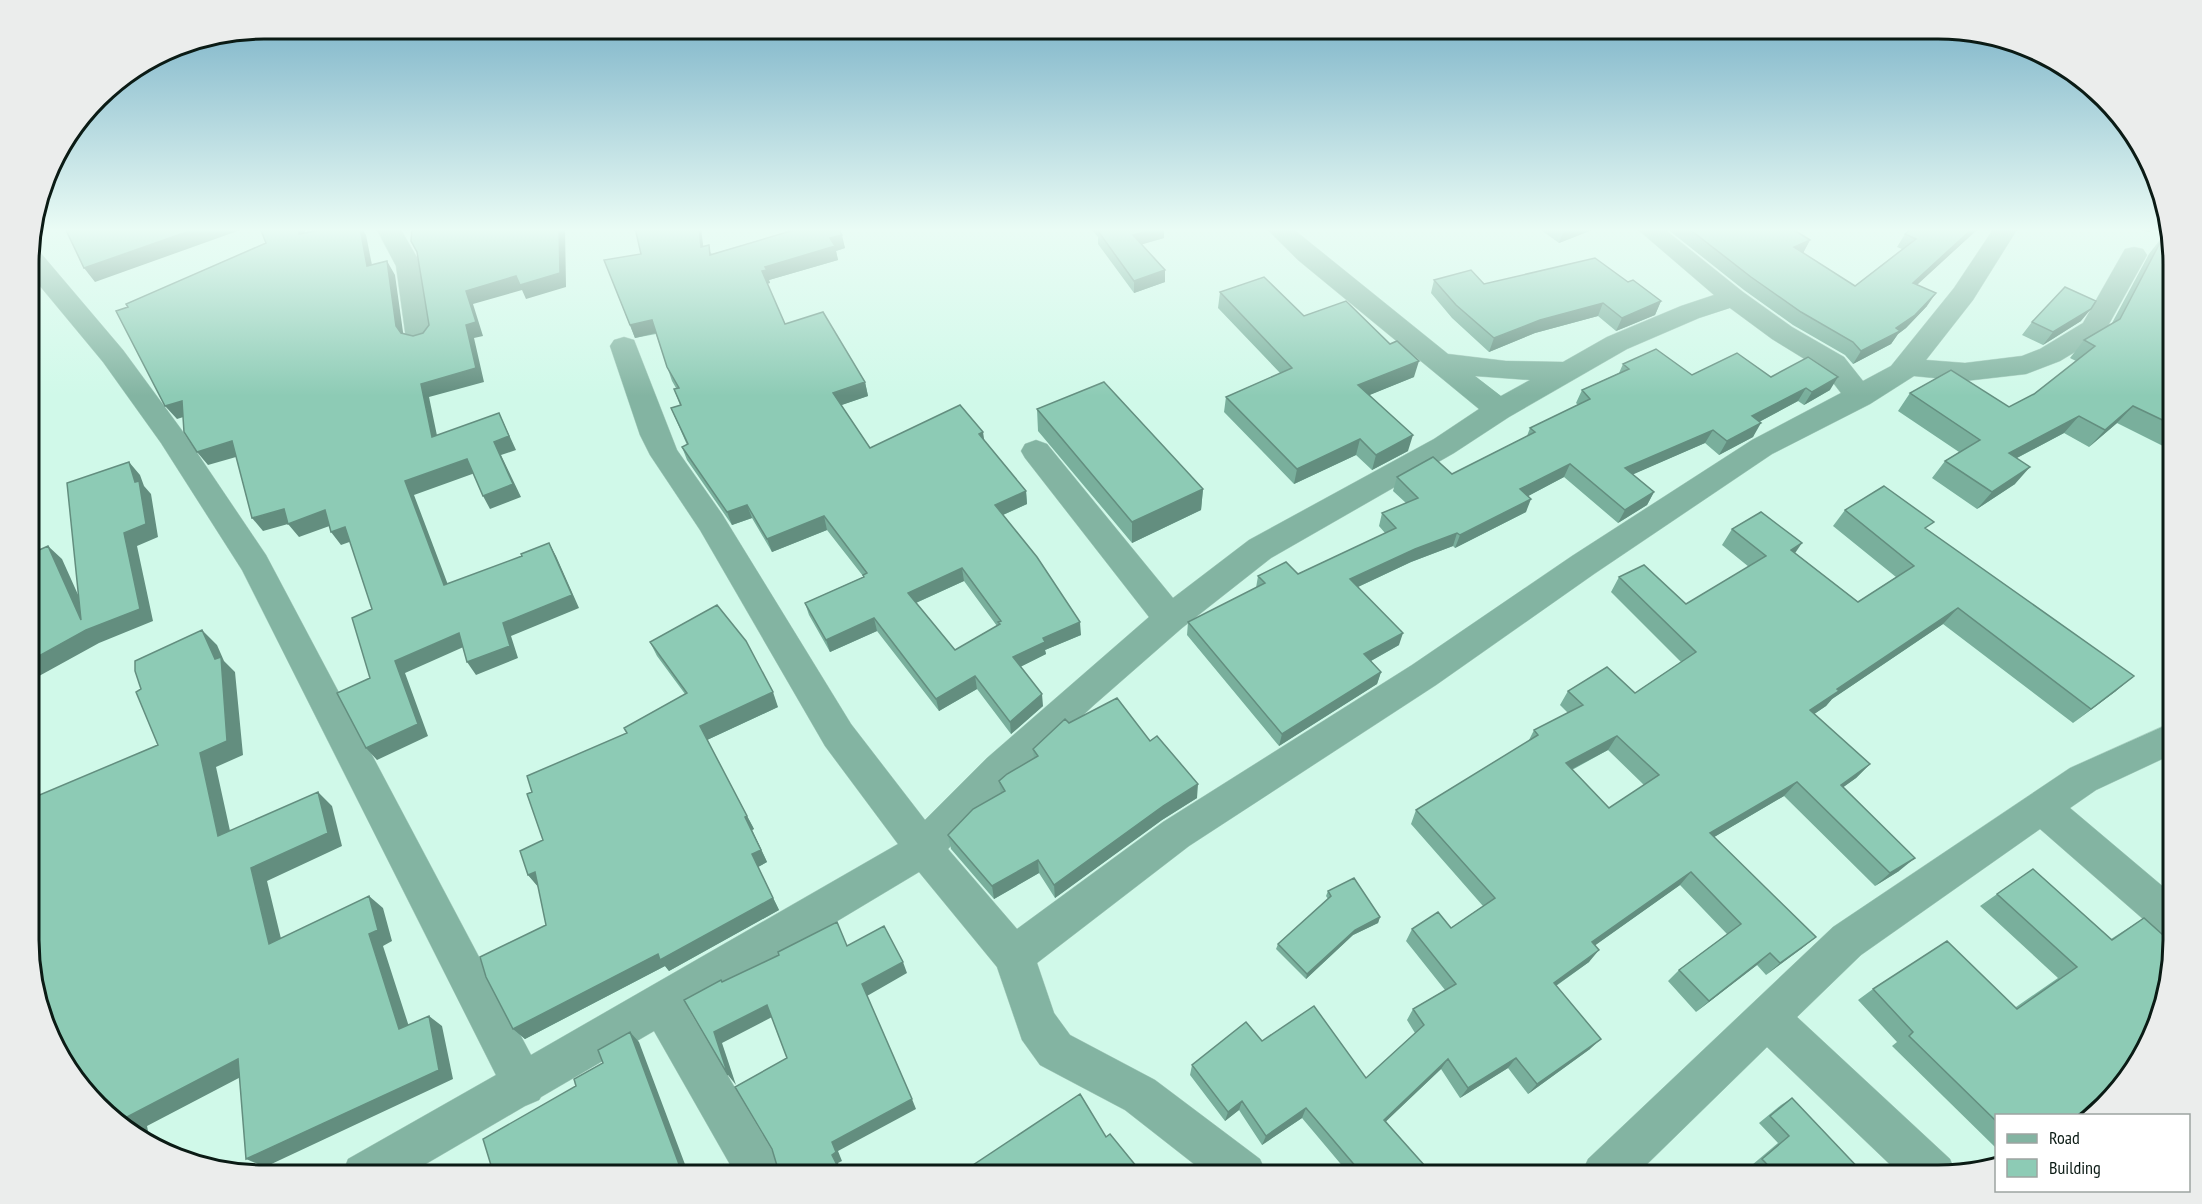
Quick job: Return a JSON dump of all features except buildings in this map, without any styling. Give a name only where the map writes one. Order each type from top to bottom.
[{"type":"street","points":[[53,284],[113,356],[171,436],[255,564],[524,1085]]},
{"type":"street","points":[[412,284],[420,339]]},
{"type":"street","points":[[1343,284],[1498,410]]},
{"type":"street","points":[[1717,284],[1782,333],[1834,364],[1860,397]]},
{"type":"street","points":[[1014,956],[1176,834],[1424,675],[1762,447],[1860,397],[1904,368],[1970,284]]},
{"type":"street","points":[[1834,364],[1965,372],[2026,365],[2050,355],[2093,329],[2118,284]]},
{"type":"street","points":[[381,1165],[524,1085],[924,849],[950,819],[1000,769],[1170,619],[1260,549],[1444,446],[1498,410],[1567,370],[1627,339],[1690,312],[1734,298]]},
{"type":"street","points":[[624,346],[655,435],[665,455],[711,522],[838,735],[924,849],[1014,956],[1037,1024],[1055,1050],[1140,1095],[1231,1165]]},
{"type":"street","points":[[1440,362],[1506,370],[1567,370]]},
{"type":"street","points":[[1036,451],[1170,619]]},
{"type":"street","points":[[1614,1165],[1846,941],[2084,779],[2163,742]]},
{"type":"street","points":[[2041,807],[2163,911]]},
{"type":"street","points":[[662,1004],[755,1165]]},
{"type":"street","points":[[1766,1017],[1923,1165]]}]
